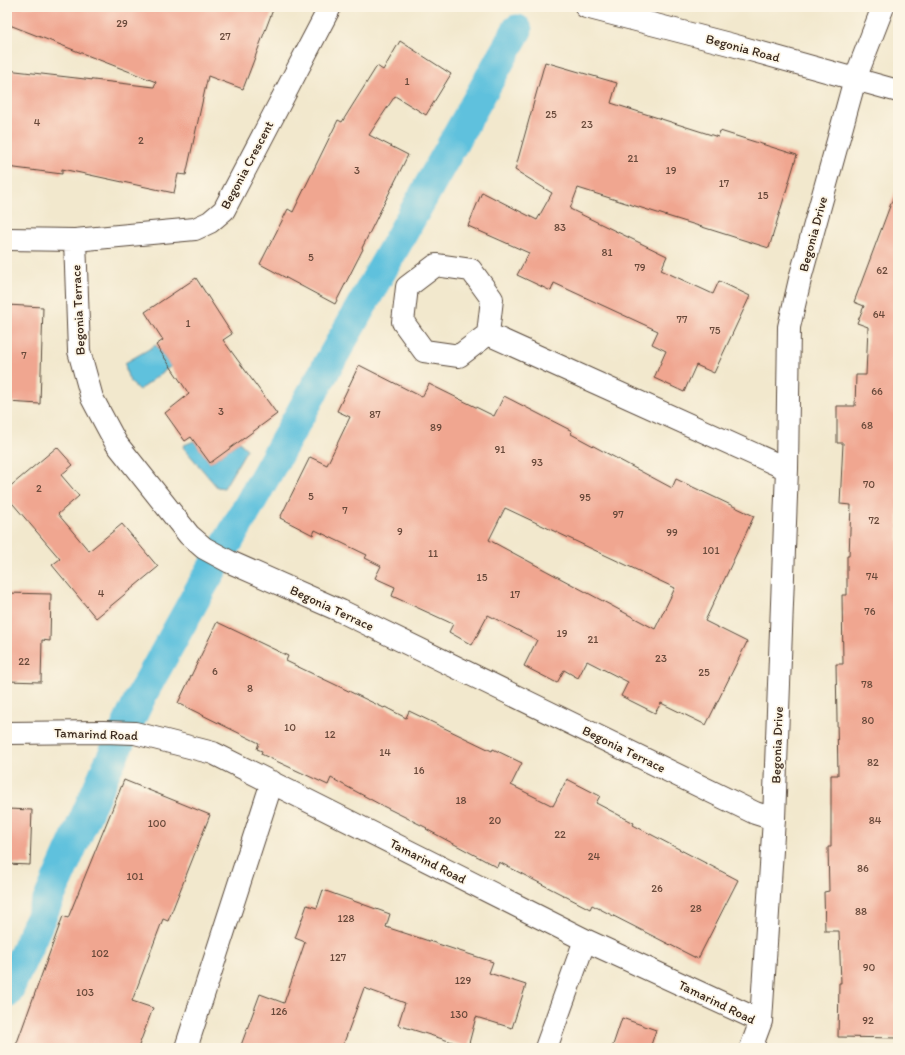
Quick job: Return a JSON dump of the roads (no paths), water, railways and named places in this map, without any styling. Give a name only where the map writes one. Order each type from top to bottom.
[{"type":"street","name":"Begonia Crescent","points":[[7,239],[75,240],[195,229],[210,222],[224,210],[330,7]]},
{"type":"street","name":"Begonia Road","points":[[586,7],[737,46],[898,91]]},
{"type":"street","name":"Begonia Drive","points":[[761,1021],[774,819],[787,469],[789,327],[803,267],[856,79],[882,7]]},
{"type":"street","name":"Begonia Terrace","points":[[75,240],[78,351],[92,398],[116,442],[189,536],[204,548],[230,562],[341,611],[755,813],[774,819]]},
{"type":"street","points":[[436,265],[471,270],[492,299],[488,334],[459,356],[424,351],[402,322],[407,287],[436,265]]},
{"type":"street","points":[[488,334],[787,469]]},
{"type":"street","name":"Tamarind Road","points":[[7,733],[135,733],[213,753],[585,940],[761,1021],[751,1048]]},
{"type":"street","points":[[186,1048],[272,782]]},
{"type":"street","points":[[546,1048],[585,940]]},
{"type":"water","points":[[156,345],[171,366],[139,390],[132,384],[126,372],[125,363]]},
{"type":"water","points":[[194,441],[210,463],[239,442],[247,449],[224,488],[217,487],[183,447],[184,445]]},
{"type":"waterway","points":[[7,993],[106,770],[142,694],[517,30]]}]
